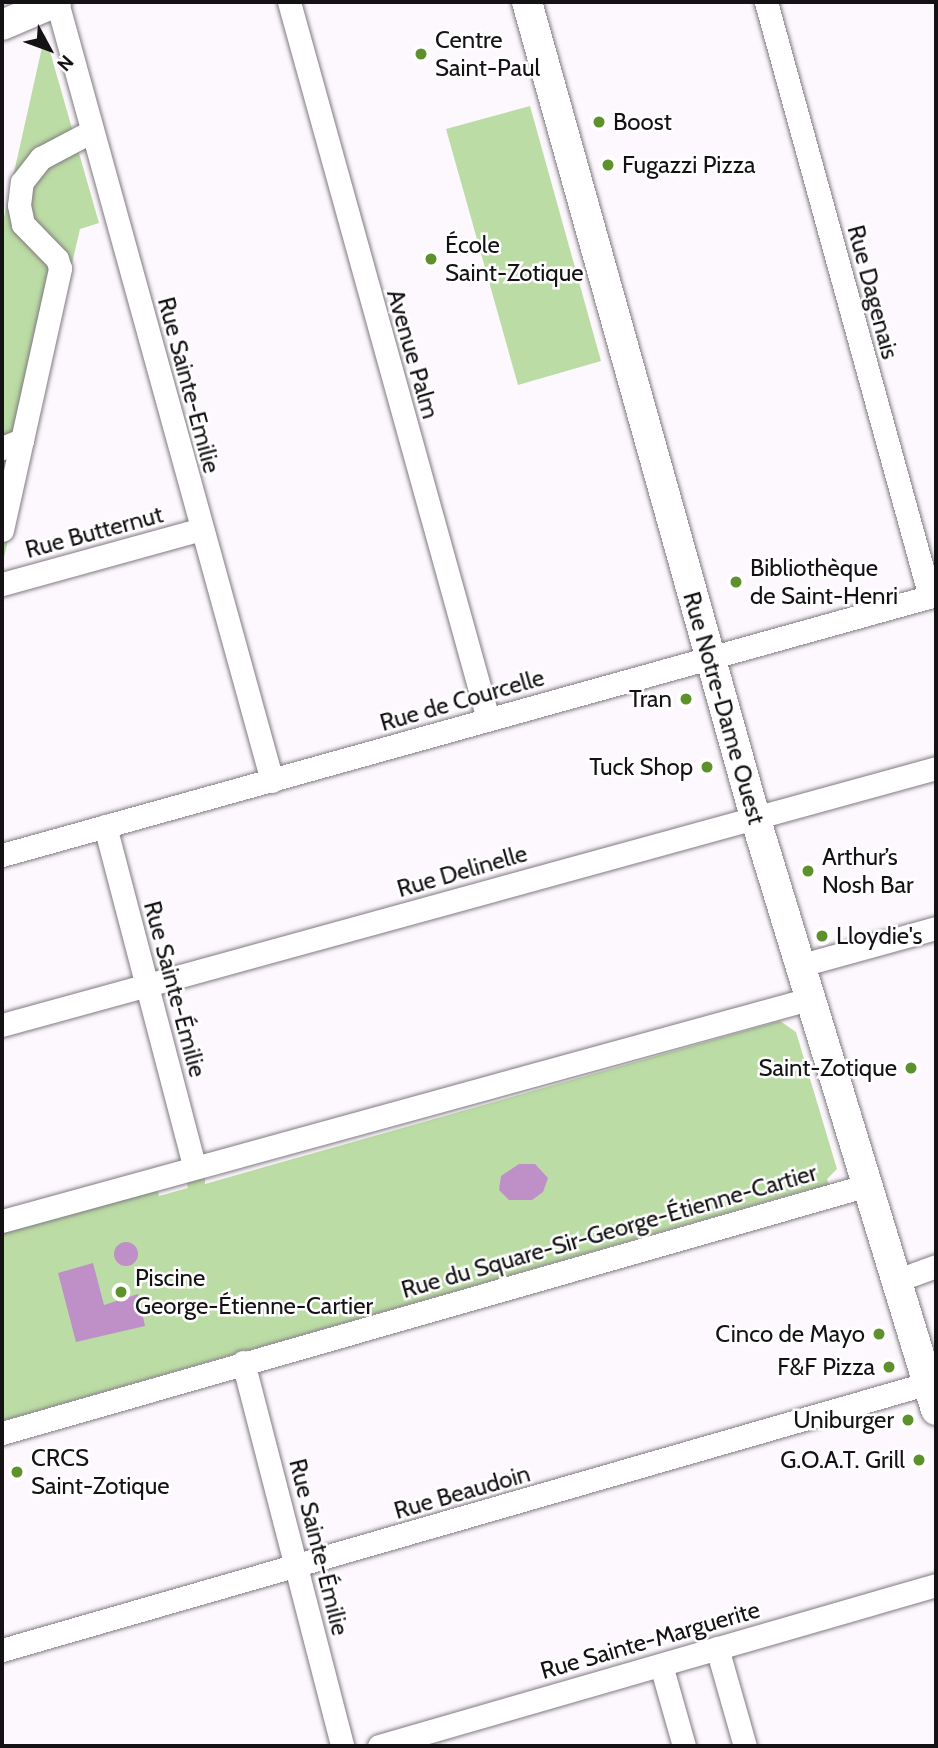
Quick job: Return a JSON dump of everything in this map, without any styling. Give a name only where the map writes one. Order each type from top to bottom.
[{"type":"main road","points":[[2,25],[56,2]]},
{"type":"main road","name":"Rue Notre-Dame Ouest","points":[[527,2],[798,966],[934,1392]]},
{"type":"street","name":"Rue Sainte-Emilie","points":[[56,2],[272,781]]},
{"type":"street","name":"Avenue Palm","points":[[289,2],[488,719]]},
{"type":"street","name":"Rue Dagenais","points":[[766,2],[933,596]]},
{"type":"street","points":[[2,530],[12,444],[60,268],[57,259],[23,224],[19,205],[22,182],[41,158],[92,131]]},
{"type":"street","name":"Rue Butternut","points":[[2,584],[201,529]]},
{"type":"street","name":"Rue de Courcelle","points":[[2,855],[933,596]]},
{"type":"street","name":"Rue Delinelle","points":[[2,1025],[936,768]]},
{"type":"street","name":"Rue Sainte-Émilie","points":[[105,826],[194,1165]]},
{"type":"street","points":[[798,966],[936,928]]},
{"type":"street","points":[[2,1221],[194,1165],[809,999]]},
{"type":"street","name":"Rue du Square-Sir-George-Étienne-Cartier","points":[[2,1433],[868,1185]]},
{"type":"street","points":[[898,1280],[936,1266]]},
{"type":"street","name":"Rue Sainte-Émilie","points":[[243,1362],[342,1746]]},
{"type":"street","name":"Rue Beaudoin","points":[[2,1650],[934,1392]]},
{"type":"street","name":"Rue Sainte-Marguerite","points":[[379,1746],[936,1585]]},
{"type":"street","points":[[717,1648],[745,1746]]},
{"type":"street","points":[[661,1665],[684,1746]]},
{"type":"green space","points":[[45,34],[99,223],[80,229],[2,566],[2,226]]},
{"type":"green space","points":[[530,106],[601,361],[518,385],[446,129]]},
{"type":"green space","points":[[780,1021],[796,1032],[837,1169],[827,1179],[830,1189],[810,1189],[2,1421],[2,1233],[158,1190],[159,1196],[188,1188],[185,1177],[205,1170],[205,1184]]},
{"type":"shaded area","points":[[519,1164],[535,1164],[548,1178],[543,1192],[532,1200],[509,1200],[499,1190],[501,1176]]},
{"type":"shaded area","points":[[126,1242],[137,1249],[138,1254],[131,1265],[126,1266],[115,1259],[114,1254],[121,1243]]},
{"type":"shaded area","name":"Piscine George-Étienne-Cartier","points":[[93,1263],[104,1305],[138,1294],[145,1326],[76,1342],[58,1273]]},
{"type":"place","name":"Centre Saint-Paul","points":[[421,54]]},
{"type":"place","name":"Boost","points":[[599,122]]},
{"type":"place","name":"Fugazzi Pizza","points":[[608,165]]},
{"type":"place","name":"École Saint-Zotique","points":[[431,259]]},
{"type":"place","name":"Bibliothèque de Saint-Henri","points":[[736,582]]},
{"type":"place","name":"Tran","points":[[686,699]]},
{"type":"place","name":"Tuck Shop","points":[[707,767]]},
{"type":"place","name":"Arthur’s Nosh Bar","points":[[808,871]]},
{"type":"place","name":"Lloydie's","points":[[822,936]]},
{"type":"place","name":"Saint-Zotique","points":[[911,1068]]},
{"type":"place","name":"Piscine George-Étienne-Cartier","points":[[121,1292]]},
{"type":"place","name":"Cinco de Mayo","points":[[879,1334]]},
{"type":"place","name":"F&F Pizza","points":[[889,1367]]},
{"type":"place","name":"Uniburger","points":[[908,1420]]},
{"type":"place","name":"G.O.A.T. Grill","points":[[919,1460]]},
{"type":"place","name":"CRCS Saint-Zotique","points":[[17,1472]]}]
